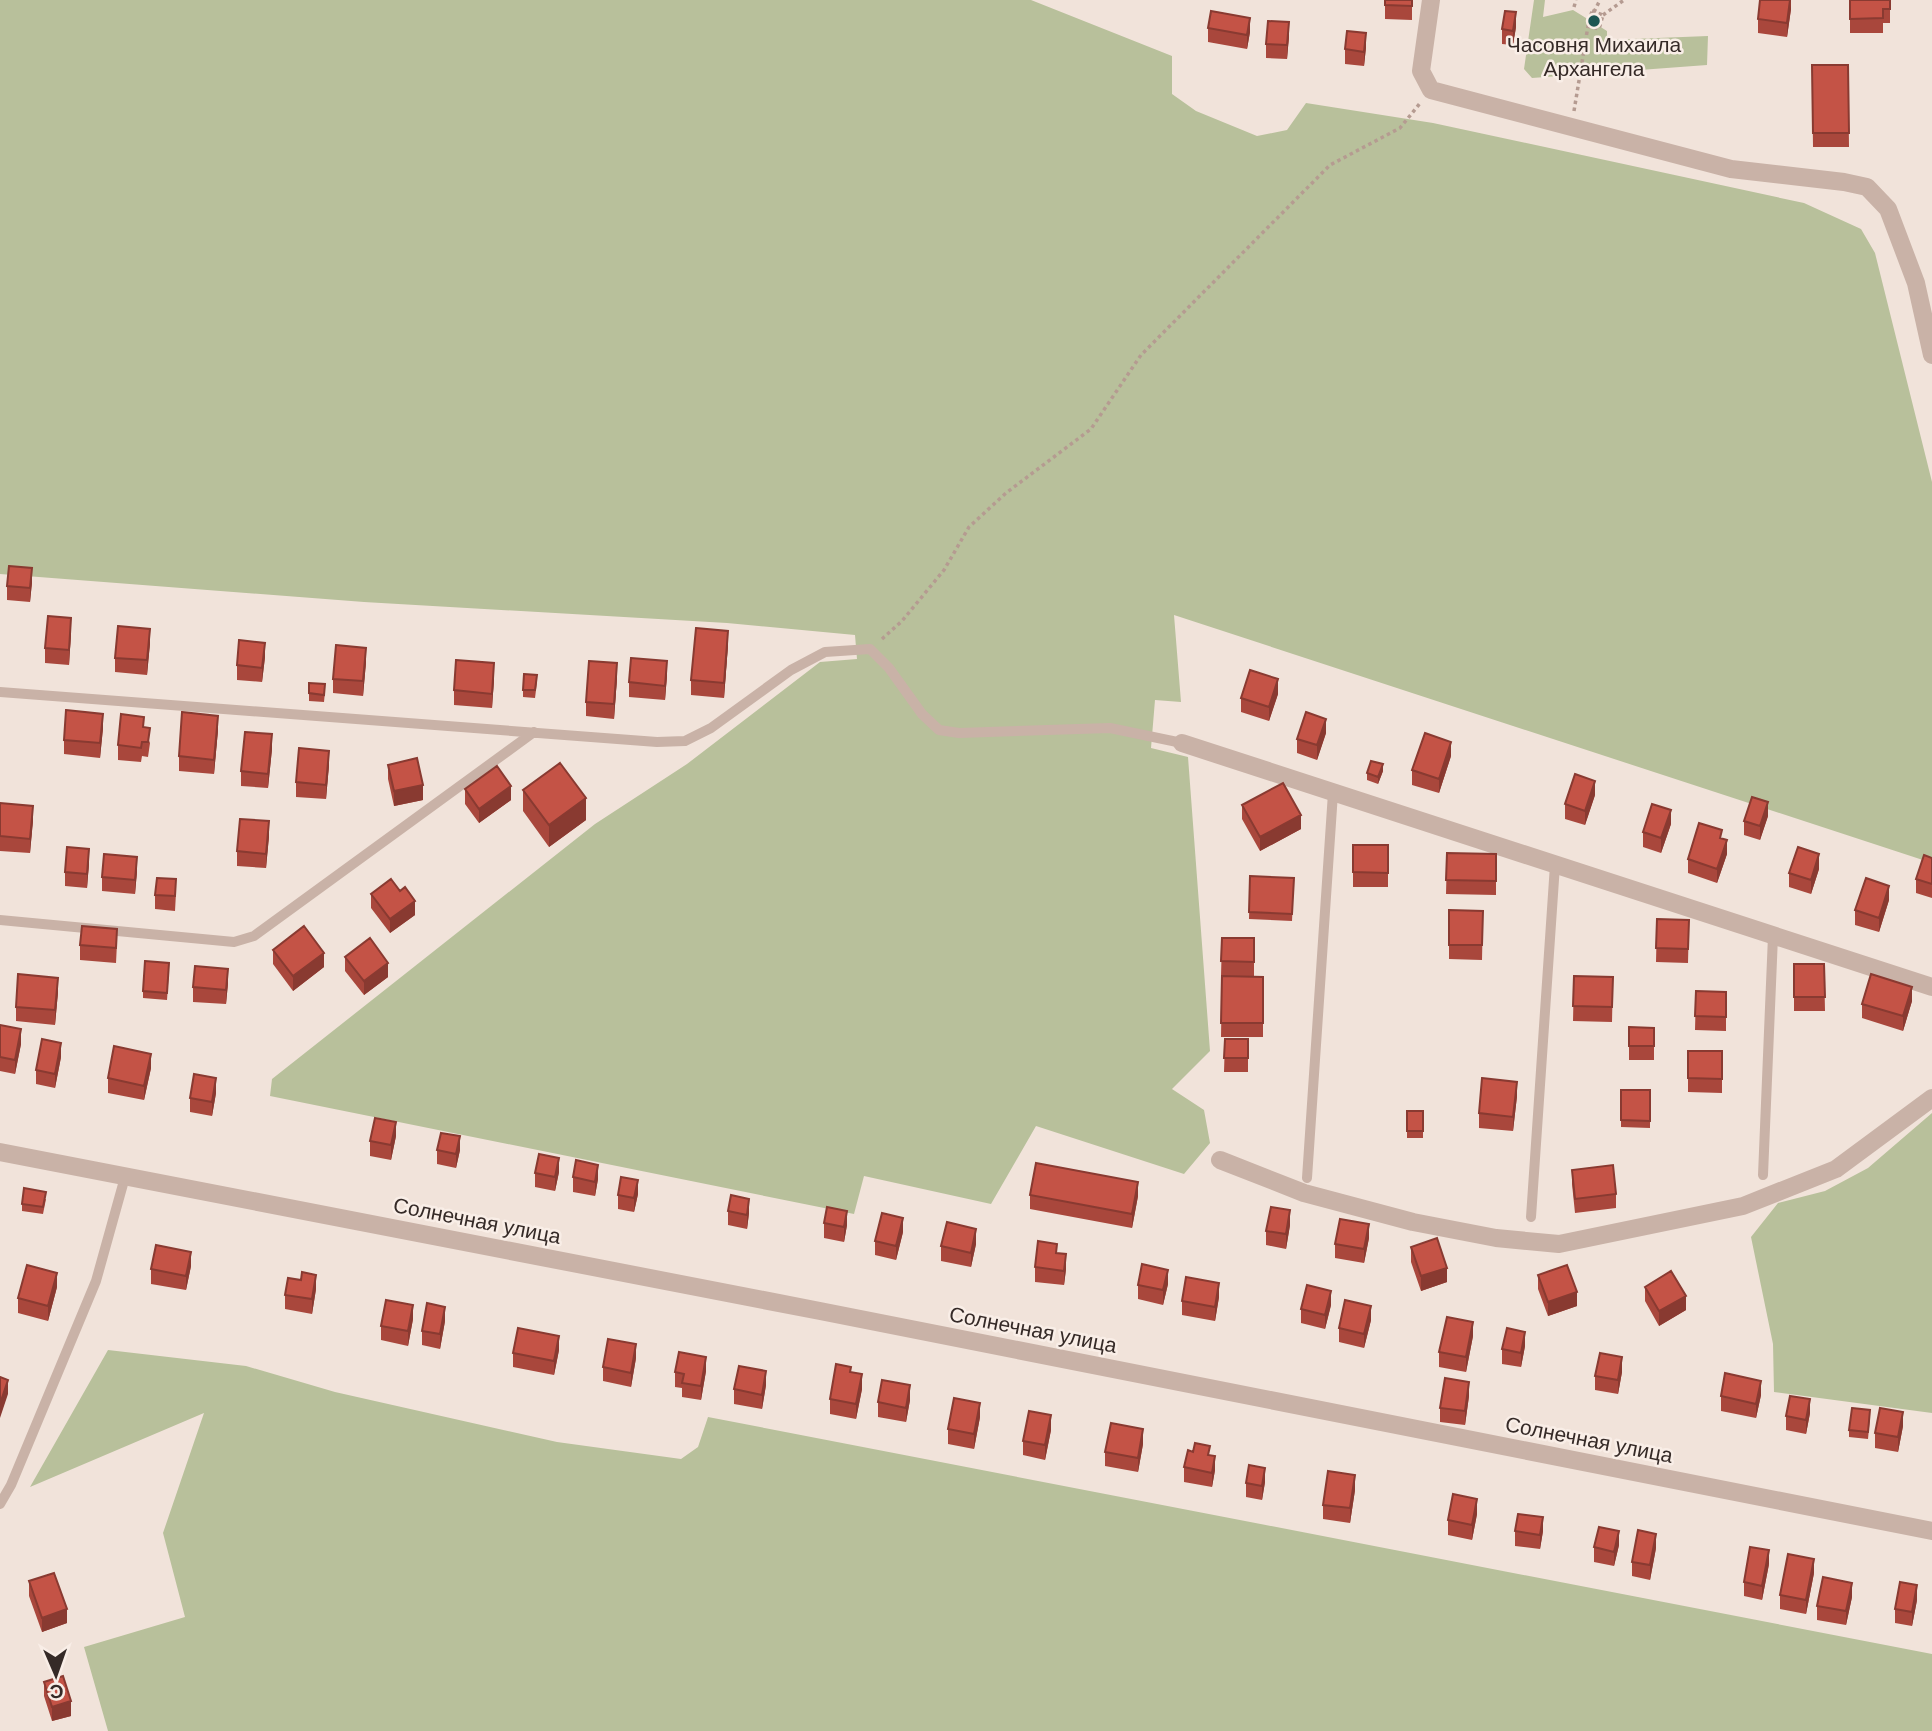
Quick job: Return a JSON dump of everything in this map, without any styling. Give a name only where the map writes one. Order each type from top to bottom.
[{"type":"street","points":[[1431,0],[1421,71],[1431,90],[1731,169],[1867,187],[1888,209],[1916,283],[1932,355]]},
{"type":"street","points":[[1182,743],[1932,987]]},
{"type":"street","points":[[1220,1160],[1304,1194],[1413,1222],[1496,1238],[1559,1244],[1742,1206],[1836,1169],[1932,1098]]},
{"type":"street","name":"Солнечная улица","points":[[0,1152],[793,1305],[1932,1531]]},
{"type":"lane","points":[[0,692],[303,717],[657,742],[685,741],[711,729],[791,670],[825,652],[870,649],[890,668],[922,714],[939,730],[959,733],[1110,728],[1182,743]]},
{"type":"lane","points":[[0,920],[234,942],[254,936],[534,732]]},
{"type":"lane","points":[[1307,1178],[1333,793]]},
{"type":"lane","points":[[1531,1217],[1555,865]]},
{"type":"lane","points":[[1763,1175],[1773,936]]},
{"type":"lane","points":[[0,1504],[96,1281],[125,1177]]},
{"type":"path","points":[[1574,7],[1576,0]]},
{"type":"path","points":[[1572,127],[1588,26],[1592,11],[1594,12],[1600,1],[1592,0]]},
{"type":"path","points":[[1588,26],[1599,29],[1603,15],[1624,0]]},
{"type":"path","points":[[1594,12],[1603,15]]},
{"type":"path","points":[[870,649],[902,621],[944,569],[970,527],[1006,493],[1091,429],[1141,355],[1330,166],[1400,128],[1431,90]]},
{"type":"green space","points":[[0,0],[1031,0],[1172,56],[1172,94],[1196,111],[1257,136],[1287,130],[1306,103],[1433,123],[1804,203],[1861,229],[1875,253],[1932,482],[1932,863],[1174,615],[1181,702],[1155,700],[1151,748],[1188,757],[1210,1051],[1172,1089],[1204,1110],[1210,1143],[1184,1174],[1036,1126],[991,1204],[864,1176],[854,1214],[270,1096],[272,1079],[595,824],[687,764],[820,662],[857,659],[855,635],[727,623],[364,602],[0,574]]},
{"type":"green space","points":[[1534,0],[1545,0],[1543,17],[1573,10],[1607,31],[1607,40],[1708,36],[1707,65],[1532,78],[1524,69]]},
{"type":"green space","points":[[1932,1113],[1932,1413],[1774,1392],[1773,1344],[1751,1237],[1778,1203],[1825,1191],[1868,1168]]},
{"type":"green space","points":[[108,1350],[246,1366],[335,1392],[557,1442],[681,1459],[698,1447],[708,1417],[1932,1654],[1932,1731],[108,1731],[84,1647],[185,1617],[163,1533],[204,1413],[30,1487]]},
{"type":"building","points":[[1385,0],[1412,0],[1412,6],[1385,5]]},
{"type":"building","points":[[1760,0],[1790,0],[1787,23],[1758,19]]},
{"type":"building","points":[[1850,0],[1890,0],[1890,9],[1883,9],[1883,18],[1850,19]]},
{"type":"building","points":[[1211,11],[1250,18],[1247,35],[1208,28]]},
{"type":"building","points":[[1505,11],[1516,12],[1513,31],[1502,29]]},
{"type":"building","points":[[1268,21],[1289,22],[1287,45],[1266,44]]},
{"type":"building","points":[[1347,31],[1366,33],[1364,52],[1345,49]]},
{"type":"building","points":[[1812,65],[1848,65],[1849,133],[1813,133]]},
{"type":"building","points":[[9,566],[32,568],[30,588],[7,586]]},
{"type":"building","points":[[48,616],[71,618],[69,650],[45,648]]},
{"type":"building","points":[[118,626],[150,629],[147,660],[115,658]]},
{"type":"building","points":[[696,628],[728,631],[724,683],[691,680]]},
{"type":"building","points":[[239,640],[265,643],[262,668],[237,665]]},
{"type":"building","points":[[336,645],[366,648],[363,681],[333,679]]},
{"type":"building","points":[[631,658],[667,661],[665,686],[629,682]]},
{"type":"building","points":[[456,660],[494,663],[492,694],[454,690]]},
{"type":"building","points":[[589,661],[617,663],[614,704],[586,702]]},
{"type":"building","points":[[1250,670],[1278,679],[1269,707],[1241,698]]},
{"type":"building","points":[[524,674],[537,675],[535,690],[523,690]]},
{"type":"building","points":[[309,683],[325,684],[324,695],[309,693]]},
{"type":"building","points":[[66,710],[103,714],[100,743],[64,740]]},
{"type":"building","points":[[182,712],[218,716],[214,760],[179,756]]},
{"type":"building","points":[[1306,712],[1326,719],[1317,745],[1297,739]]},
{"type":"building","points":[[121,714],[144,717],[143,727],[150,728],[148,742],[142,742],[141,748],[118,745]]},
{"type":"building","points":[[245,732],[272,734],[268,774],[241,771]]},
{"type":"building","points":[[1425,733],[1451,742],[1439,779],[1412,770]]},
{"type":"building","points":[[299,748],[329,751],[326,785],[296,782]]},
{"type":"building","points":[[417,758],[423,785],[394,791],[388,765]]},
{"type":"building","points":[[1371,761],[1383,764],[1378,777],[1367,773]]},
{"type":"building","points":[[560,763],[586,798],[549,825],[523,790]]},
{"type":"building","points":[[497,766],[511,786],[479,809],[465,789]]},
{"type":"building","points":[[1575,774],[1595,781],[1585,811],[1565,804]]},
{"type":"building","points":[[1283,783],[1301,815],[1260,837],[1242,805]]},
{"type":"building","points":[[1752,797],[1768,802],[1760,826],[1744,821]]},
{"type":"building","points":[[0,803],[33,806],[30,839],[0,836]]},
{"type":"building","points":[[1652,804],[1671,810],[1661,838],[1643,832]]},
{"type":"building","points":[[240,819],[269,821],[266,854],[237,851]]},
{"type":"building","points":[[1699,823],[1722,830],[1720,838],[1727,840],[1717,869],[1688,859]]},
{"type":"building","points":[[1353,845],[1388,845],[1388,873],[1353,872]]},
{"type":"building","points":[[67,847],[89,849],[87,874],[65,872]]},
{"type":"building","points":[[1798,847],[1819,854],[1811,880],[1789,873]]},
{"type":"building","points":[[1447,853],[1496,854],[1496,881],[1446,880]]},
{"type":"building","points":[[104,854],[137,857],[135,880],[102,877]]},
{"type":"building","points":[[1924,855],[1932,858],[1932,884],[1916,879]]},
{"type":"building","points":[[1250,876],[1294,878],[1292,914],[1249,912]]},
{"type":"building","points":[[157,878],[176,879],[175,896],[155,895]]},
{"type":"building","points":[[1866,878],[1889,886],[1879,918],[1855,910]]},
{"type":"building","points":[[391,879],[400,891],[405,887],[415,901],[390,919],[371,894]]},
{"type":"building","points":[[1449,910],[1483,911],[1482,945],[1449,945]]},
{"type":"building","points":[[1657,919],[1689,920],[1688,949],[1656,948]]},
{"type":"building","points":[[82,926],[117,929],[116,948],[80,945]]},
{"type":"building","points":[[304,926],[324,953],[293,976],[273,950]]},
{"type":"building","points":[[370,938],[388,963],[364,981],[345,957]]},
{"type":"building","points":[[1222,938],[1254,938],[1254,962],[1221,961]]},
{"type":"building","points":[[145,961],[169,963],[167,993],[143,991]]},
{"type":"building","points":[[1794,964],[1824,964],[1825,997],[1794,997]]},
{"type":"building","points":[[195,966],[228,969],[226,990],[193,987]]},
{"type":"building","points":[[18,974],[58,978],[55,1010],[16,1007]]},
{"type":"building","points":[[1871,974],[1912,987],[1903,1016],[1862,1004]]},
{"type":"building","points":[[1222,976],[1263,977],[1263,1023],[1221,1023]]},
{"type":"building","points":[[1574,976],[1613,977],[1612,1007],[1573,1006]]},
{"type":"building","points":[[1696,991],[1726,992],[1726,1017],[1695,1016]]},
{"type":"building","points":[[0,1025],[21,1029],[15,1060],[0,1057]]},
{"type":"building","points":[[1629,1027],[1654,1028],[1654,1046],[1629,1046]]},
{"type":"building","points":[[42,1039],[61,1043],[55,1074],[36,1070]]},
{"type":"building","points":[[1225,1039],[1248,1039],[1248,1058],[1224,1058]]},
{"type":"building","points":[[114,1046],[151,1054],[144,1086],[108,1078]]},
{"type":"building","points":[[1688,1051],[1722,1051],[1722,1079],[1688,1078]]},
{"type":"building","points":[[194,1074],[216,1078],[212,1102],[190,1098]]},
{"type":"building","points":[[1482,1078],[1517,1082],[1513,1117],[1479,1113]]},
{"type":"building","points":[[1621,1090],[1650,1090],[1650,1121],[1621,1120]]},
{"type":"building","points":[[1407,1111],[1423,1111],[1423,1131],[1407,1131]]},
{"type":"building","points":[[375,1118],[396,1122],[391,1145],[370,1141]]},
{"type":"building","points":[[441,1133],[460,1136],[456,1154],[437,1150]]},
{"type":"building","points":[[539,1154],[559,1158],[555,1177],[535,1173]]},
{"type":"building","points":[[576,1160],[598,1165],[595,1182],[573,1177]]},
{"type":"building","points":[[1036,1163],[1138,1182],[1132,1214],[1030,1195]]},
{"type":"building","points":[[1613,1165],[1616,1194],[1575,1199],[1572,1170]]},
{"type":"building","points":[[621,1177],[638,1180],[634,1198],[618,1195]]},
{"type":"building","points":[[24,1188],[46,1192],[43,1207],[22,1204]]},
{"type":"building","points":[[731,1195],[749,1199],[747,1215],[728,1211]]},
{"type":"building","points":[[827,1207],[847,1211],[844,1227],[824,1223]]},
{"type":"building","points":[[1271,1207],[1290,1210],[1286,1234],[1266,1231]]},
{"type":"building","points":[[882,1213],[903,1218],[896,1246],[875,1241]]},
{"type":"building","points":[[1340,1219],[1369,1224],[1364,1249],[1335,1244]]},
{"type":"building","points":[[947,1222],[976,1229],[971,1253],[941,1246]]},
{"type":"building","points":[[1437,1238],[1447,1268],[1421,1276],[1411,1247]]},
{"type":"building","points":[[1038,1241],[1057,1244],[1056,1253],[1066,1254],[1064,1271],[1035,1267]]},
{"type":"building","points":[[156,1245],[191,1252],[186,1276],[151,1269]]},
{"type":"building","points":[[1142,1264],[1168,1270],[1163,1290],[1138,1285]]},
{"type":"building","points":[[27,1265],[57,1273],[48,1306],[18,1298]]},
{"type":"building","points":[[1567,1265],[1577,1292],[1548,1302],[1538,1275]]},
{"type":"building","points":[[1671,1271],[1686,1296],[1659,1311],[1645,1287]]},
{"type":"building","points":[[302,1272],[316,1275],[312,1299],[285,1295],[288,1278],[301,1280]]},
{"type":"building","points":[[1186,1277],[1219,1283],[1215,1307],[1182,1301]]},
{"type":"building","points":[[1307,1285],[1331,1291],[1325,1315],[1301,1309]]},
{"type":"building","points":[[386,1300],[413,1305],[408,1331],[381,1326]]},
{"type":"building","points":[[1345,1300],[1371,1306],[1364,1334],[1339,1328]]},
{"type":"building","points":[[427,1303],[445,1307],[440,1334],[422,1331]]},
{"type":"building","points":[[1447,1317],[1473,1322],[1466,1357],[1439,1352]]},
{"type":"building","points":[[518,1328],[559,1336],[554,1361],[513,1353]]},
{"type":"building","points":[[1507,1328],[1525,1332],[1521,1353],[1502,1349]]},
{"type":"building","points":[[608,1339],[636,1344],[631,1373],[603,1367]]},
{"type":"building","points":[[679,1352],[706,1357],[701,1386],[682,1383],[684,1374],[675,1372]]},
{"type":"building","points":[[1600,1353],[1622,1357],[1618,1380],[1595,1376]]},
{"type":"building","points":[[836,1364],[851,1367],[850,1372],[862,1374],[856,1404],[830,1399]]},
{"type":"building","points":[[739,1366],[766,1371],[762,1395],[734,1389]]},
{"type":"building","points":[[1725,1373],[1761,1381],[1756,1404],[1721,1396]]},
{"type":"building","points":[[0,1377],[8,1380],[0,1404]]},
{"type":"building","points":[[1445,1378],[1469,1382],[1465,1411],[1440,1408]]},
{"type":"building","points":[[882,1380],[910,1385],[906,1408],[878,1402]]},
{"type":"building","points":[[1790,1396],[1810,1399],[1806,1420],[1786,1416]]},
{"type":"building","points":[[954,1398],[980,1403],[974,1434],[948,1429]]},
{"type":"building","points":[[1852,1408],[1870,1410],[1868,1432],[1849,1430]]},
{"type":"building","points":[[1880,1408],[1903,1412],[1898,1437],[1875,1433]]},
{"type":"building","points":[[1029,1411],[1051,1415],[1045,1445],[1023,1441]]},
{"type":"building","points":[[1111,1423],[1143,1429],[1138,1458],[1105,1452]]},
{"type":"building","points":[[1195,1443],[1210,1446],[1208,1455],[1215,1456],[1212,1473],[1184,1467],[1188,1450],[1193,1452]]},
{"type":"building","points":[[1249,1465],[1265,1468],[1262,1486],[1246,1483]]},
{"type":"building","points":[[1328,1471],[1355,1475],[1350,1508],[1323,1505]]},
{"type":"building","points":[[1453,1494],[1477,1499],[1472,1525],[1448,1520]]},
{"type":"building","points":[[1518,1514],[1543,1517],[1540,1535],[1515,1531]]},
{"type":"building","points":[[1599,1527],[1619,1531],[1614,1552],[1594,1547]]},
{"type":"building","points":[[1638,1530],[1656,1534],[1650,1565],[1632,1562]]},
{"type":"building","points":[[1750,1547],[1769,1550],[1762,1586],[1744,1582]]},
{"type":"building","points":[[1788,1554],[1814,1559],[1806,1600],[1780,1595]]},
{"type":"building","points":[[54,1573],[67,1609],[42,1618],[29,1581]]},
{"type":"building","points":[[1823,1577],[1852,1583],[1846,1611],[1817,1606]]},
{"type":"building","points":[[1900,1582],[1917,1585],[1912,1612],[1895,1609]]},
{"type":"building","points":[[63,1676],[71,1701],[52,1707],[44,1682]]},
{"type":"place","name":"Часовня Михаила Архангела","points":[[1594,21]]}]
